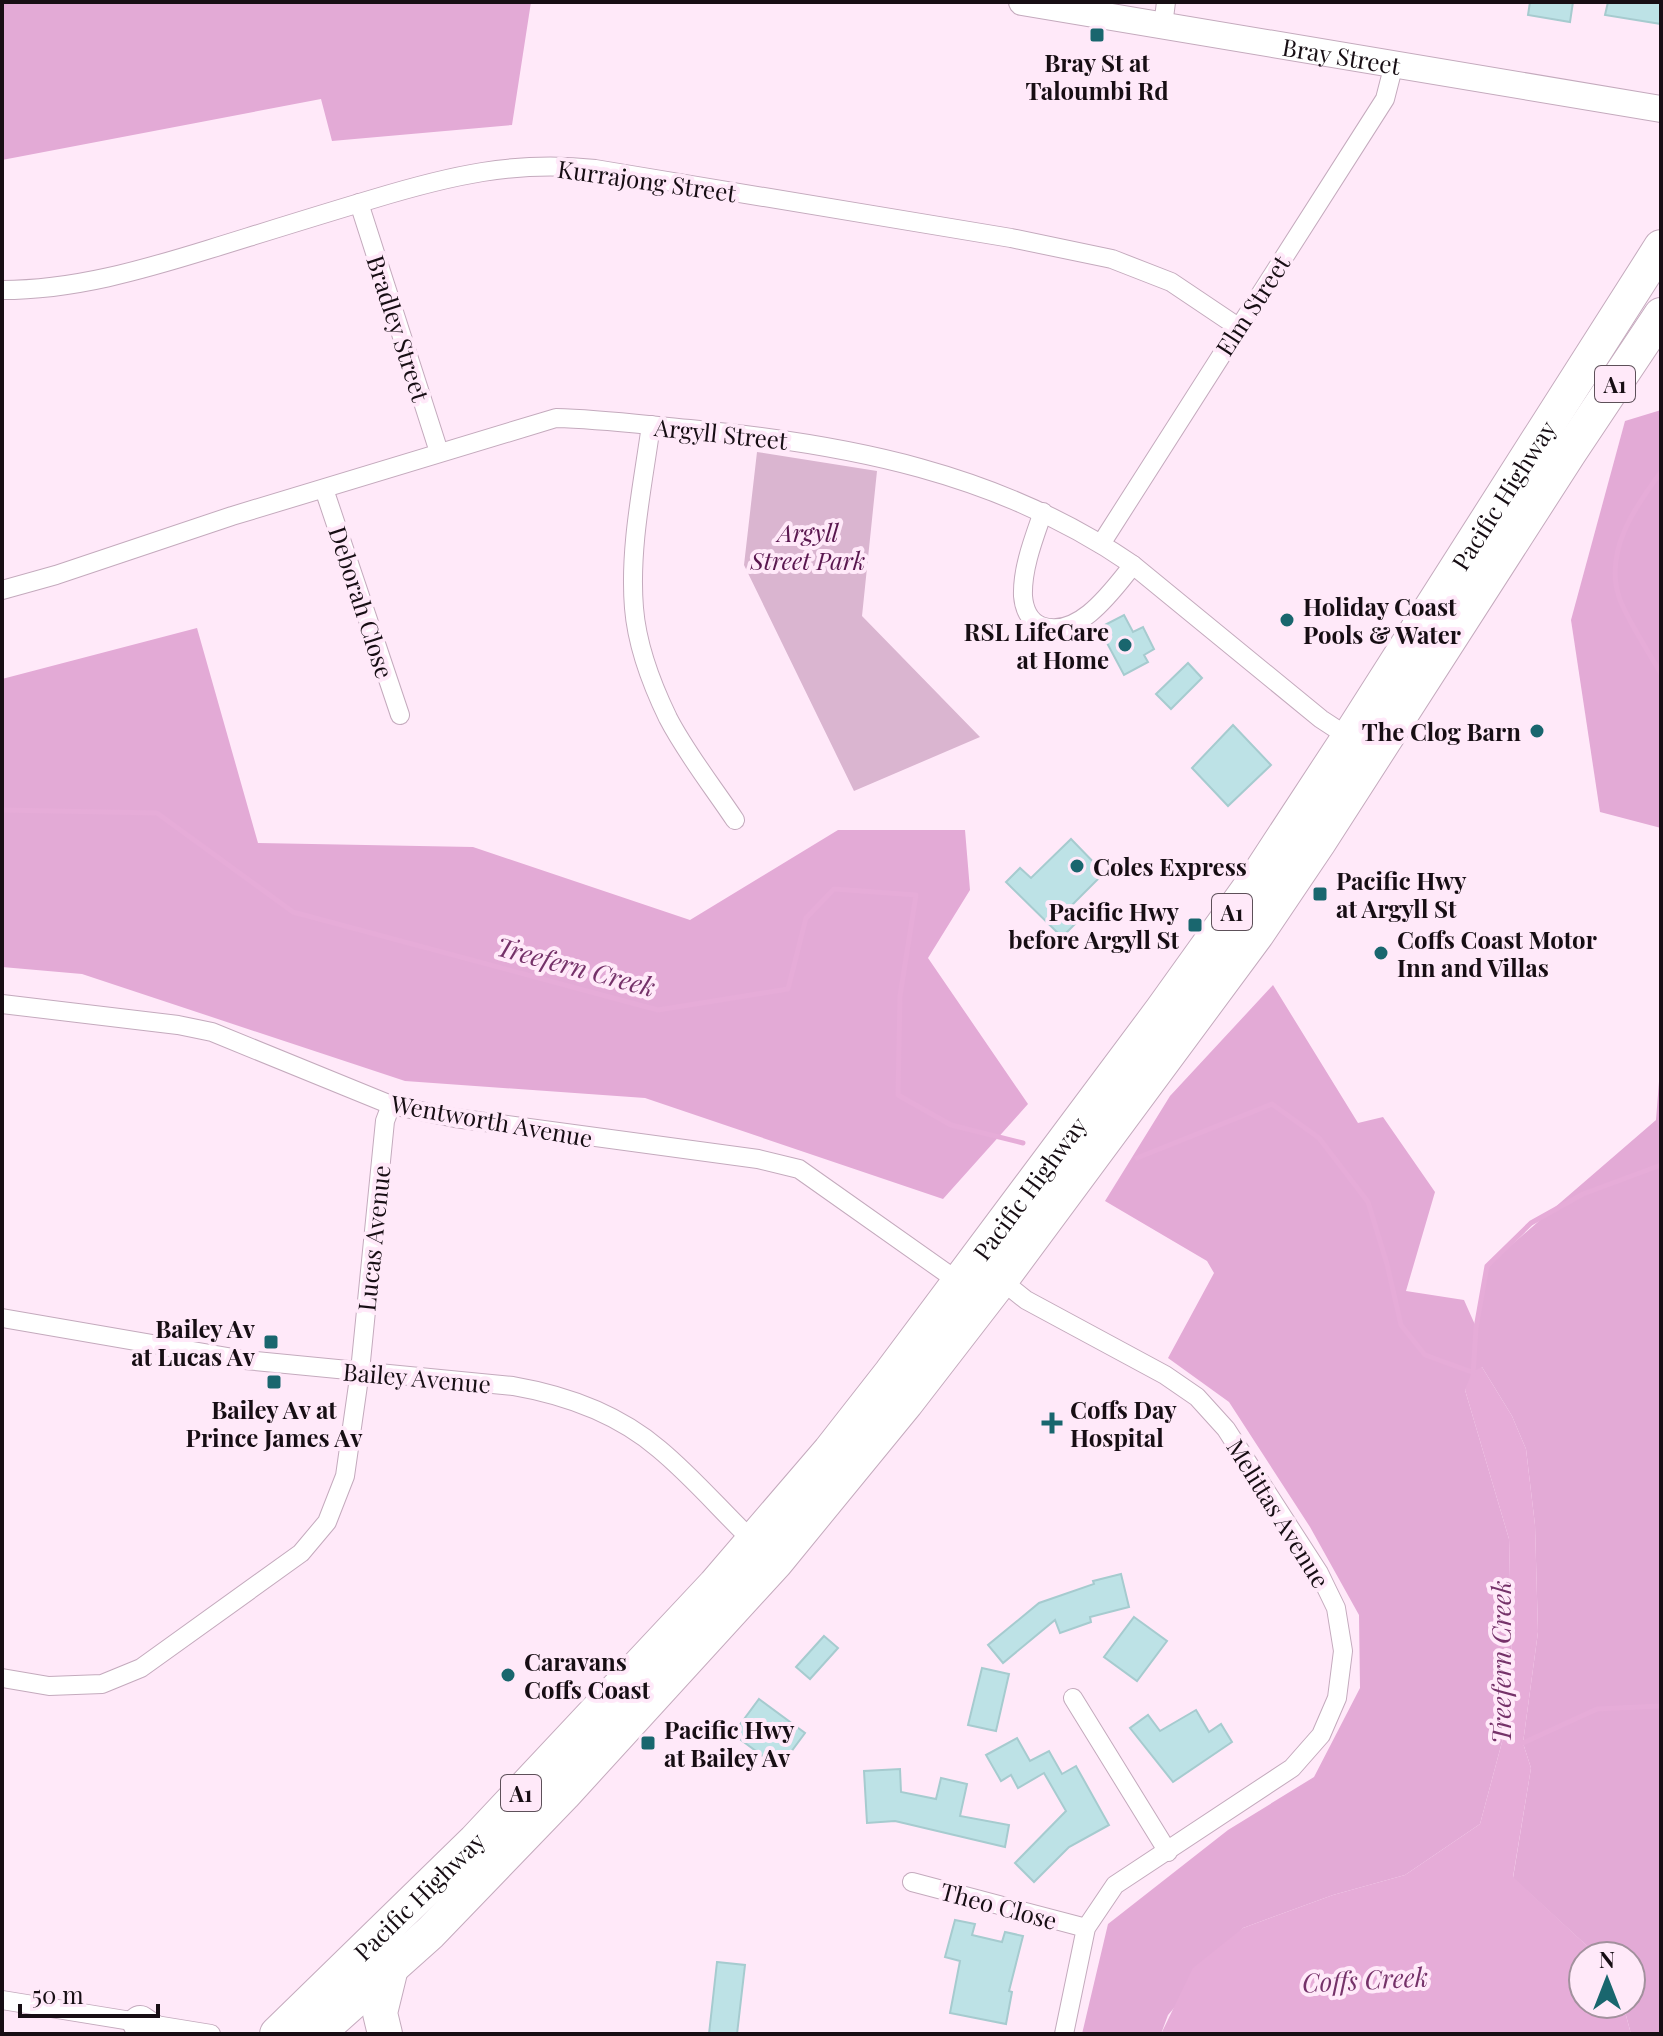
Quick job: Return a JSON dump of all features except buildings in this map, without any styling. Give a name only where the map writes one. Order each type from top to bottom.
[{"type":"highway","name":"Pacific Highway","points":[[317,2034],[430,1933],[554,1804],[764,1552],[906,1403],[1001,1280],[1232,969],[1319,842],[1362,746],[1661,247]]},
{"type":"highway","name":"Pacific Highway","points":[[277,2034],[475,1841],[704,1597],[764,1552],[865,1407],[1258,876],[1362,746],[1569,453],[1661,315]]},
{"type":"highway","points":[[385,2034],[380,2013],[391,1968]]},
{"type":"street","name":"Bray Street","points":[[1022,2],[1164,14],[1394,64],[1661,109]]},
{"type":"street","name":"Elm Street","points":[[1101,544],[1385,99],[1394,64]]},
{"type":"street","name":"Kurrajong Street","points":[[2,290],[85,284],[476,171],[556,166],[595,169],[1011,238],[1112,259],[1171,282],[1238,327]]},
{"type":"street","name":"Bradley Street","points":[[359,203],[439,452]]},
{"type":"street","name":"Argyll Street","points":[[2,590],[556,418],[597,419],[779,438],[948,475],[1043,512],[1133,565],[1321,719],[1362,746]]},
{"type":"street","points":[[651,425],[633,576],[639,640],[647,669],[669,721],[735,820]]},
{"type":"street","name":"Deborah Close","points":[[324,489],[400,715]]},
{"type":"street","points":[[1043,512],[1028,564],[1023,596],[1029,616],[1037,624],[1061,628],[1083,617],[1114,589],[1133,565]]},
{"type":"street","name":"Wentworth Avenue","points":[[2,1004],[178,1025],[212,1032],[391,1105],[455,1118],[758,1159],[799,1169],[959,1282]]},
{"type":"street","name":"Lucas Avenue","points":[[2,1678],[49,1686],[102,1684],[141,1668],[301,1553],[327,1522],[345,1476],[360,1371],[385,1121],[391,1105]]},
{"type":"street","name":"Melittas Avenue","points":[[1001,1280],[1026,1300],[1165,1375],[1197,1397],[1226,1429],[1319,1573],[1336,1608],[1343,1651],[1337,1698],[1321,1735],[1292,1768],[1115,1885],[1086,1928],[1064,2034]]},
{"type":"street","name":"Bailey Avenue","points":[[2,1318],[245,1360],[549,1392],[589,1407],[626,1426],[658,1448],[764,1552]]},
{"type":"street","points":[[1073,1698],[1168,1852]]},
{"type":"street","name":"Theo Close","points":[[912,1882],[1086,1928]]},
{"type":"street","points":[[2,2000],[148,2028],[211,2034]]},
{"type":"green space","name":"Argyll Street Park","points":[[757,452],[877,471],[862,616],[980,737],[854,791],[744,565]]},
{"type":"shaded area","points":[[2,2],[531,2],[512,125],[332,141],[321,99],[2,160]]},
{"type":"shaded area","points":[[1661,410],[1661,828],[1600,812],[1571,620],[1625,421]]},
{"type":"shaded area","points":[[197,628],[258,843],[473,847],[690,920],[838,830],[965,830],[970,890],[928,958],[1028,1104],[943,1199],[645,1098],[405,1081],[82,974],[2,967],[2,679]]},
{"type":"shaded area","points":[[1273,985],[1358,1123],[1383,1117],[1435,1192],[1406,1291],[1464,1300],[1476,1327],[1487,1266],[1656,1120],[1661,1056],[1661,2034],[1631,2034],[1627,2020],[1647,2020],[1647,1940],[1581,1940],[1513,1878],[1531,1768],[1523,1743],[1538,1632],[1535,1525],[1526,1449],[1512,1416],[1482,1367],[1465,1390],[1509,1539],[1513,1701],[1480,1824],[1405,1875],[1333,1895],[1243,1928],[1168,2015],[1161,2034],[1082,2034],[1108,1924],[1228,1830],[1314,1777],[1360,1688],[1359,1615],[1310,1527],[1229,1402],[1168,1358],[1214,1273],[1207,1261],[1105,1201],[1170,1096]]},
{"type":"water","name":"Coffs Creek","points":[[1482,1367],[1512,1416],[1526,1449],[1535,1525],[1538,1632],[1523,1743],[1531,1768],[1513,1877],[1581,1940],[1567,1940],[1567,2020],[1627,2020],[1631,2034],[1161,2034],[1193,1968],[1243,1928],[1333,1895],[1405,1875],[1480,1824],[1513,1701],[1509,1539],[1465,1390],[1472,1372]]},
{"type":"waterway","points":[[1661,472],[1625,530],[1619,546],[1615,580],[1627,616],[1661,674]]},
{"type":"waterway","name":"Treefern Creek","points":[[2,810],[157,813],[293,912],[658,1010],[788,989],[806,918],[834,889],[916,895],[900,996],[898,1095],[951,1125],[1023,1143]]},
{"type":"waterway","points":[[1137,1158],[1272,1104],[1319,1138],[1368,1202],[1401,1325],[1425,1355],[1472,1372]]},
{"type":"waterway","points":[[1473,1375],[1476,1328],[1487,1266],[1531,1223],[1583,1194],[1661,1165]]},
{"type":"waterway","points":[[1523,1743],[1597,1709],[1661,1706]]},
{"type":"place","name":"Bray St at Taloumbi Rd","points":[[1097,35]]},
{"type":"place","name":"Holiday Coast Pools & Water","points":[[1287,620]]},
{"type":"place","name":"RSL LifeCare at Home","points":[[1125,645]]},
{"type":"place","name":"The Clog Barn","points":[[1537,731]]},
{"type":"place","name":"Coles Express","points":[[1077,866]]},
{"type":"place","name":"Pacific Hwy at Argyll St","points":[[1320,894]]},
{"type":"place","name":"Pacific Hwy before Argyll St","points":[[1195,925]]},
{"type":"place","name":"Coffs Coast Motor Inn and Villas","points":[[1381,953]]},
{"type":"place","name":"Bailey Av at Lucas Av","points":[[271,1342]]},
{"type":"place","name":"Bailey Av at Prince James Av","points":[[274,1382]]},
{"type":"place","name":"Coffs Day Hospital","points":[[1052,1423]]},
{"type":"place","name":"Caravans Coffs Coast","points":[[508,1675]]},
{"type":"place","name":"Pacific Hwy at Bailey Av","points":[[648,1743]]}]
